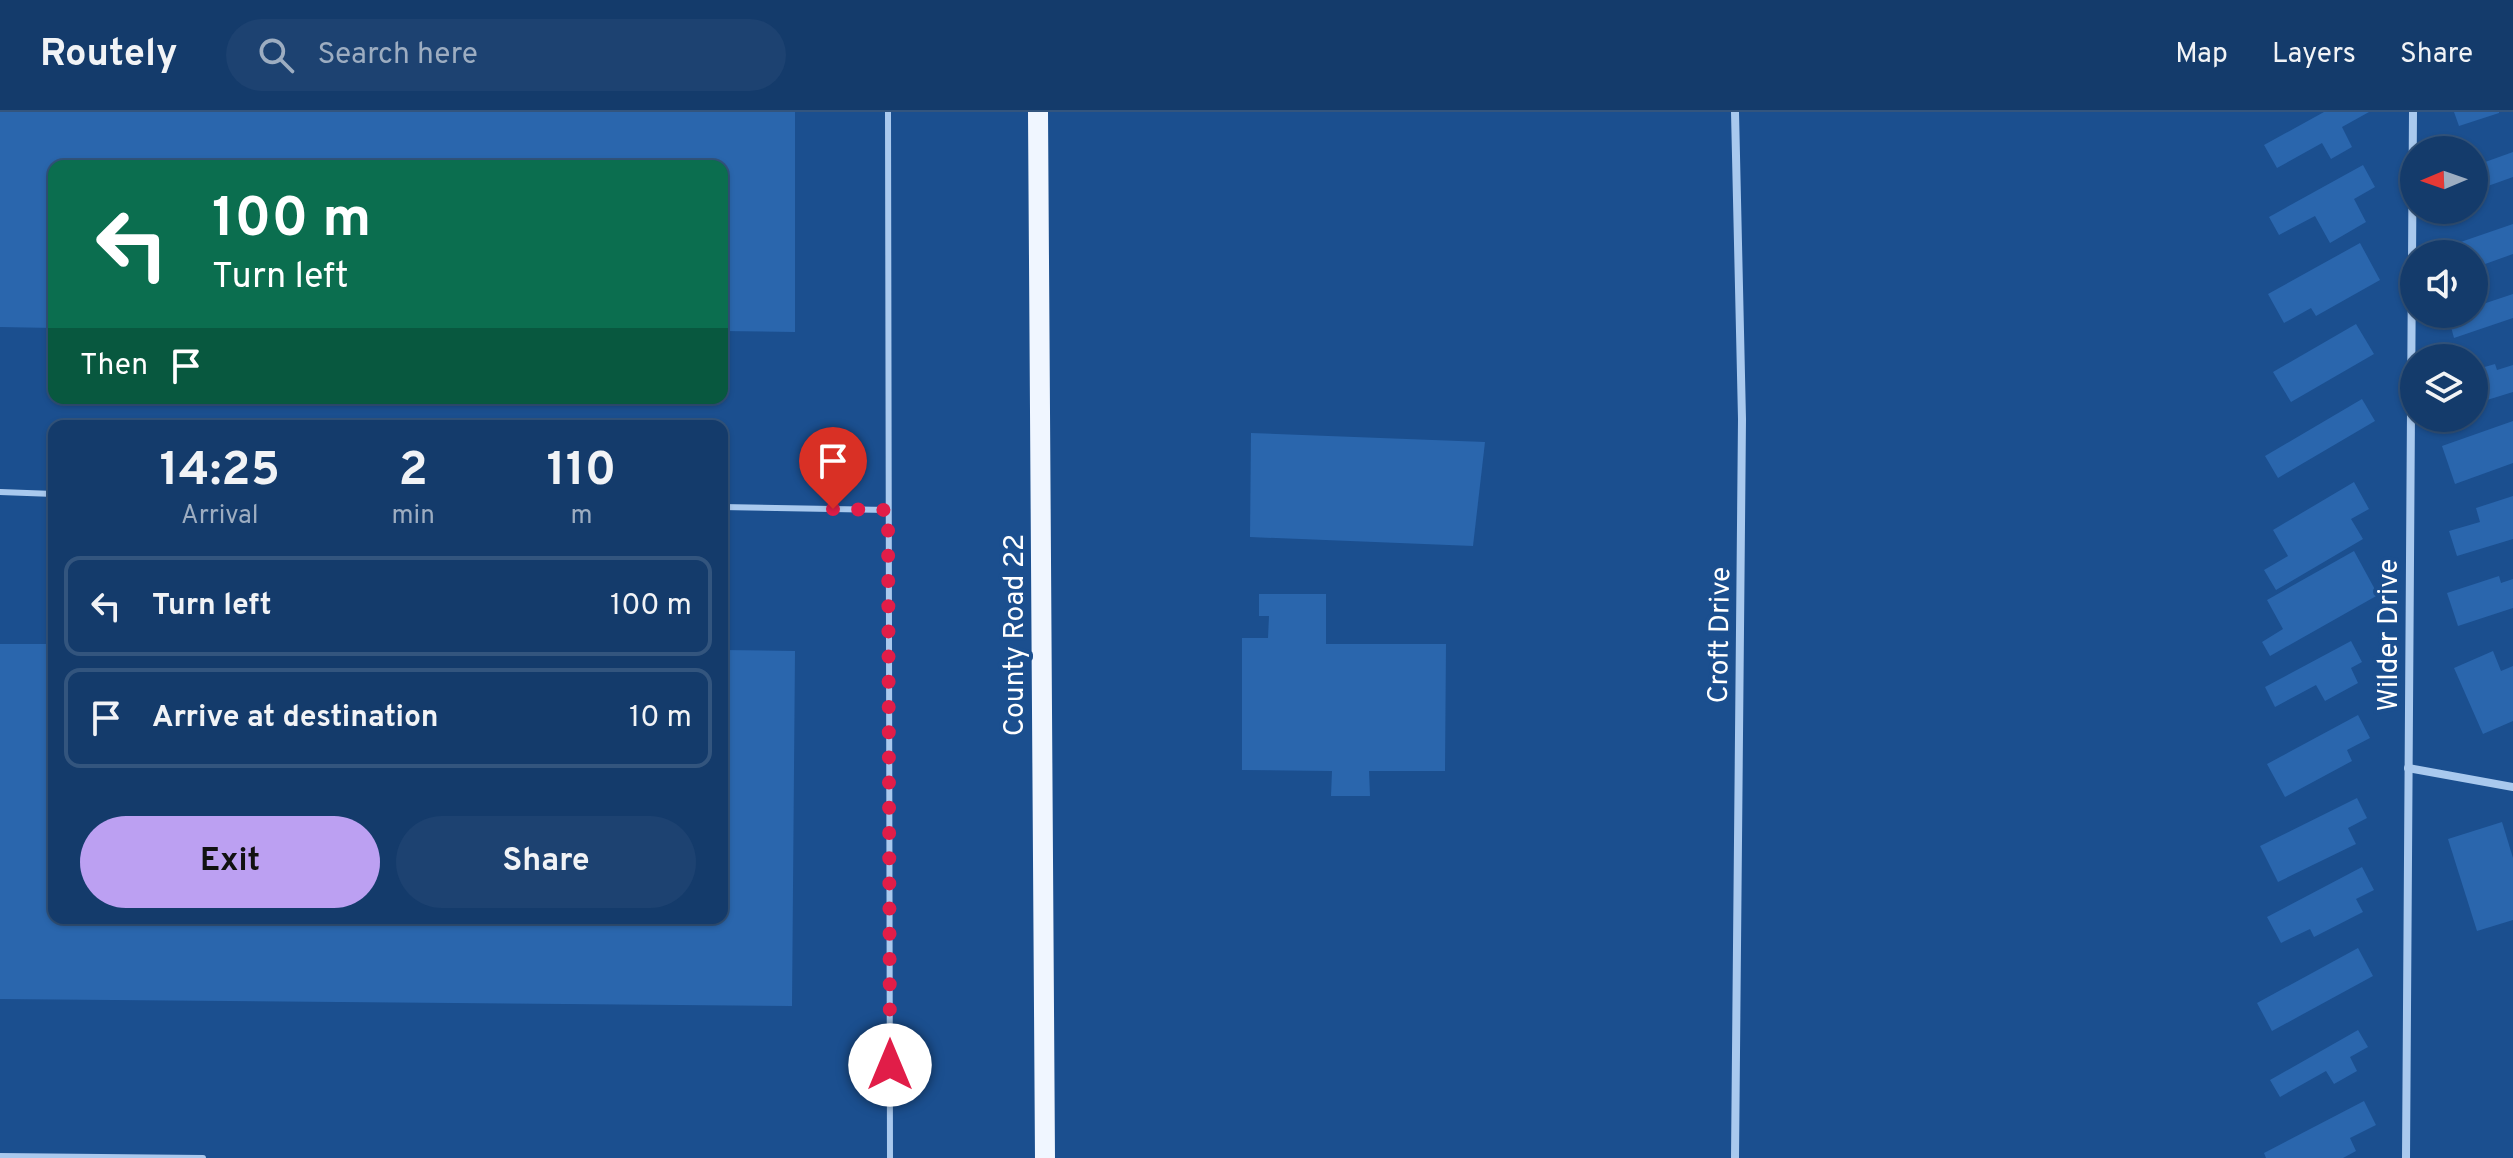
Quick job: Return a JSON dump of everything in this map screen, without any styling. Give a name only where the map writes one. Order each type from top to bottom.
[{"type":"main road","name":"County Road 22","points":[[1038,112],[1045,1158]]},
{"type":"street","name":"Croft Drive","points":[[1735,112],[1742,434],[1735,1158]]},
{"type":"street","name":"Wilder Drive","points":[[2406,1158],[2413,112]]},
{"type":"street","points":[[2408,768],[2513,787]]},
{"type":"lane","points":[[888,112],[890,1158]]},
{"type":"lane","points":[[0,492],[48,494]]},
{"type":"lane","points":[[728,507],[888,510]]},
{"type":"lane","points":[[0,1156],[203,1158]]},
{"type":"building","points":[[0,112],[795,112],[795,332],[728,331],[728,160],[48,160],[48,328],[0,327]]},
{"type":"building","points":[[2324,112],[2369,112],[2342,127],[2352,147],[2331,159],[2322,143],[2277,168],[2264,145]]},
{"type":"building","points":[[2454,112],[2499,112],[2499,113],[2459,126]]},
{"type":"building","points":[[2513,152],[2513,177],[2488,186],[2488,161]]},
{"type":"building","points":[[2363,165],[2375,187],[2354,199],[2366,222],[2330,243],[2315,216],[2279,235],[2269,217]]},
{"type":"building","points":[[2513,224],[2513,254],[2488,263],[2488,240],[2466,240]]},
{"type":"building","points":[[2360,243],[2380,280],[2316,316],[2311,308],[2284,323],[2268,294]]},
{"type":"building","points":[[2513,294],[2513,318],[2488,326],[2488,302]]},
{"type":"building","points":[[2356,324],[2374,354],[2291,402],[2273,372]]},
{"type":"building","points":[[2451,328],[2484,328],[2454,338]]},
{"type":"building","points":[[2495,364],[2497,370],[2513,365],[2513,392],[2488,400],[2488,366]]},
{"type":"building","points":[[2362,399],[2375,421],[2278,478],[2265,456]]},
{"type":"building","points":[[2513,421],[2513,463],[2455,484],[2442,446]]},
{"type":"building","points":[[1251,433],[1485,442],[1473,546],[1250,537]]},
{"type":"building","points":[[2354,482],[2369,509],[2351,519],[2363,539],[2276,590],[2264,570],[2288,556],[2273,530]]},
{"type":"building","points":[[2513,496],[2513,539],[2457,556],[2449,531],[2480,522],[2476,508]]},
{"type":"building","points":[[2354,551],[2378,595],[2270,656],[2262,642],[2283,629],[2267,600]]},
{"type":"building","points":[[2499,576],[2501,583],[2513,579],[2513,608],[2458,626],[2447,593]]},
{"type":"building","points":[[1259,594],[1326,594],[1326,644],[1446,644],[1445,771],[1369,771],[1370,796],[1331,796],[1332,771],[1242,770],[1242,638],[1268,638],[1269,616],[1259,616]]},
{"type":"building","points":[[2351,641],[2362,662],[2351,668],[2358,683],[2325,701],[2316,685],[2275,707],[2265,687]]},
{"type":"building","points":[[0,644],[48,644],[48,924],[728,924],[728,650],[795,651],[792,1006],[0,999]]},
{"type":"building","points":[[2493,651],[2501,671],[2513,666],[2513,721],[2483,734],[2454,668]]},
{"type":"building","points":[[2358,715],[2370,738],[2347,750],[2352,761],[2285,797],[2267,764]]},
{"type":"building","points":[[2357,798],[2367,818],[2348,828],[2356,844],[2278,882],[2260,846]]},
{"type":"building","points":[[2502,822],[2513,858],[2513,920],[2477,931],[2448,839]]},
{"type":"building","points":[[2362,867],[2374,890],[2356,899],[2363,912],[2314,937],[2310,929],[2281,943],[2267,917]]},
{"type":"building","points":[[2358,948],[2373,976],[2272,1031],[2257,1003]]},
{"type":"building","points":[[2358,1030],[2368,1047],[2350,1057],[2357,1071],[2334,1084],[2326,1071],[2280,1097],[2270,1080]]},
{"type":"building","points":[[2364,1101],[2376,1125],[2350,1138],[2356,1151],[2343,1158],[2266,1158],[2264,1153]]},
{"type":"route","points":[[833,509],[888,510],[890,1065]]}]
